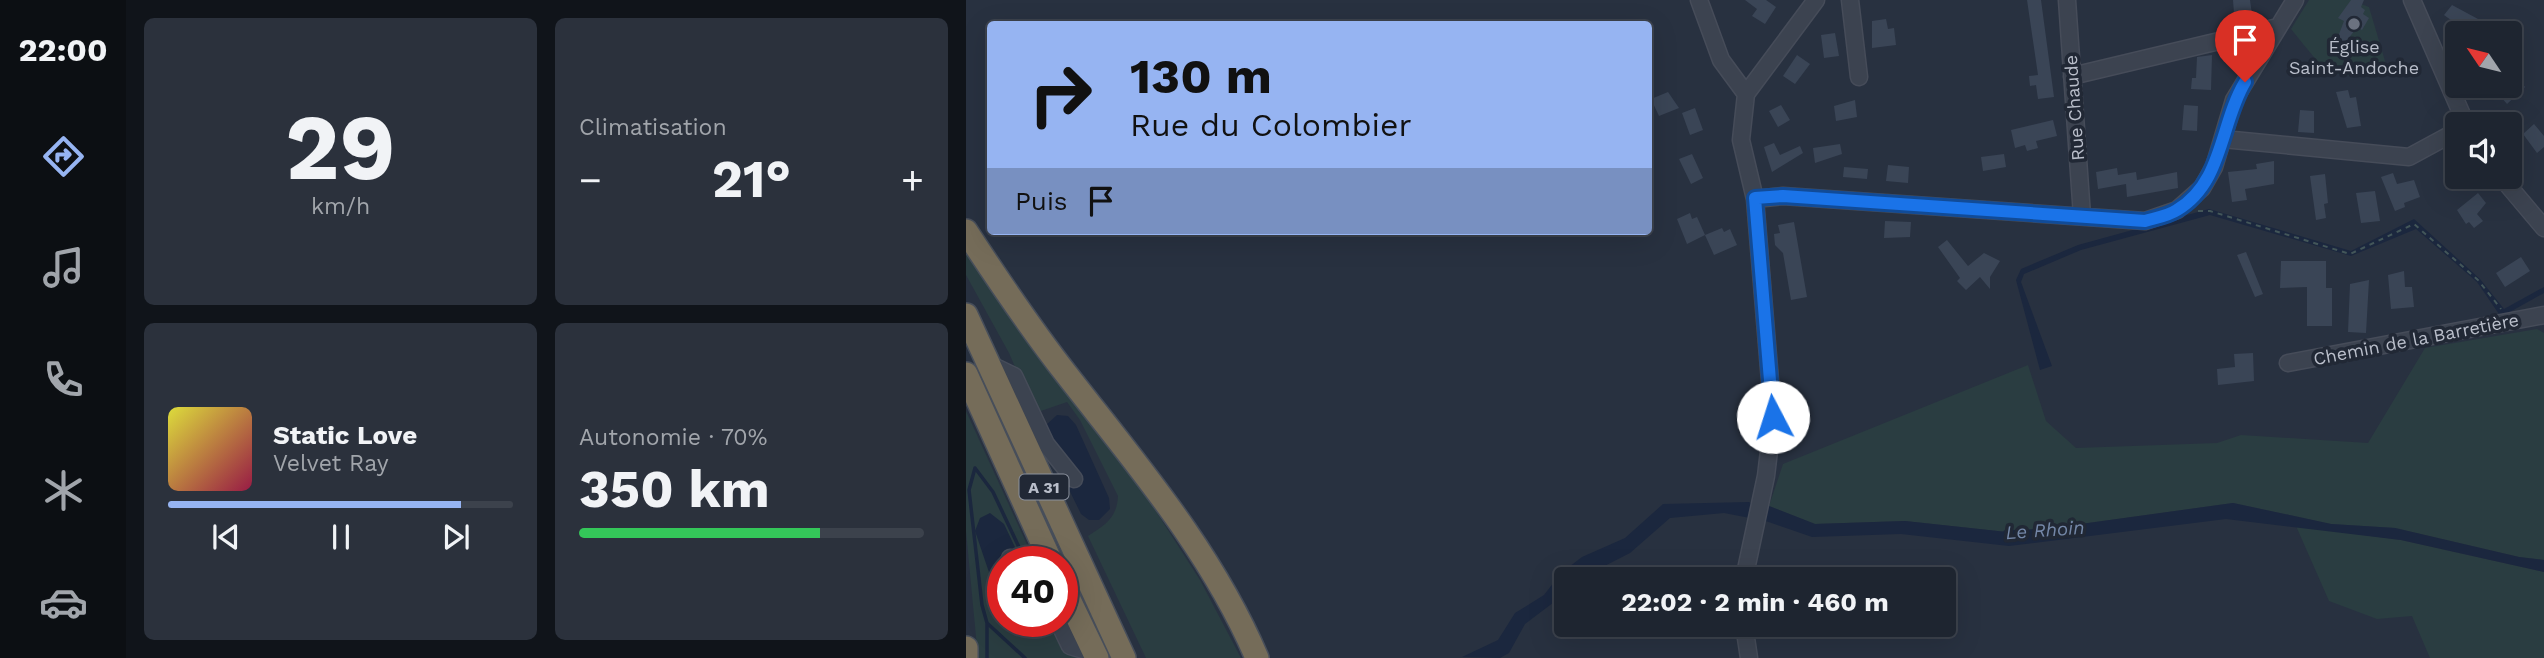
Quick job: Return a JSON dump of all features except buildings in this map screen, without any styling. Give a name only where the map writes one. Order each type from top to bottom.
[{"type":"highway","points":[[966,231],[1035,333],[1195,544],[1230,603],[1257,658]]},
{"type":"highway","name":"A 31","points":[[966,315],[1124,658]]},
{"type":"highway","name":"A 31","points":[[966,374],[1044,546]]},
{"type":"highway","points":[[1078,618],[1096,655]]},
{"type":"highway","points":[[966,648],[966,658]]},
{"type":"street","points":[[1699,0],[1721,60],[1746,94]]},
{"type":"street","points":[[1747,567],[1769,458],[1773,417],[1755,198],[1741,140],[1746,94],[1816,0]]},
{"type":"street","points":[[1850,0],[1859,77]]},
{"type":"street","name":"Rue Chaude","points":[[2067,0],[2082,216]]},
{"type":"street","points":[[2412,0],[2461,112]]},
{"type":"street","points":[[1755,198],[1783,196],[2145,221],[2177,210],[2202,188],[2214,167],[2234,100],[2292,2]]},
{"type":"street","points":[[2072,76],[2278,27]]},
{"type":"street","points":[[2223,139],[2409,157],[2445,138]]},
{"type":"street","points":[[2511,189],[2544,229]]},
{"type":"street","name":"Chemin de la Barretière","points":[[2288,363],[2544,315]]},
{"type":"street","points":[[987,363],[1014,376],[1046,444],[1074,479]]},
{"type":"street","points":[[1066,637],[1070,646],[1096,655]]},
{"type":"street","points":[[1746,637],[1749,658]]},
{"type":"path","points":[[2177,210],[2210,211],[2350,254],[2414,224],[2478,280],[2511,321]]},
{"type":"green space","points":[[2309,0],[2351,0],[2369,7],[2388,71],[2340,75],[2322,65],[2291,29]]},
{"type":"green space","points":[[966,247],[1134,477],[1200,580],[1241,658],[1146,658],[1088,536],[1113,515],[1118,496],[1080,420],[1067,402],[1035,413],[1009,353],[966,275]]},
{"type":"green space","points":[[2537,329],[2544,333],[2544,560],[2519,557],[2395,528],[2331,524],[2233,503],[2016,533],[1905,521],[1815,524],[1769,506],[1783,464],[2028,365],[2046,421],[2076,448],[2217,443],[2241,435],[2368,443],[2425,348]]},
{"type":"green space","points":[[966,411],[1028,546],[987,546],[987,637],[1069,637],[1079,658],[978,658],[966,531]]},
{"type":"green space","points":[[2296,526],[2401,540],[2544,572],[2544,658],[2430,658],[2412,616],[2377,619],[2329,601]]},
{"type":"water","points":[[2209,209],[2351,251],[2414,219],[2480,279],[2504,309],[2544,287],[2544,293],[2501,317],[2477,282],[2416,229],[2351,256],[2210,215],[2081,250],[2024,274],[2021,282],[2052,366],[2040,370],[2016,280],[2021,269],[2078,245]]},
{"type":"water","points":[[1057,415],[1068,416],[1076,425],[1109,498],[1110,509],[1099,520],[1089,520],[1081,514],[1052,455],[1045,426]]},
{"type":"water","points":[[1749,502],[1754,505],[1750,518],[1724,513],[1670,518],[1630,553],[1603,567],[1569,567],[1582,557],[1625,538],[1663,504]]},
{"type":"water","points":[[2233,503],[2331,524],[2395,528],[2519,557],[2544,560],[2544,572],[2401,540],[2226,519],[2009,546],[1901,534],[1812,537],[1760,519],[1769,506],[1815,524],[1905,521],[2016,533]]},
{"type":"water","points":[[990,513],[1004,524],[1014,546],[987,546],[987,566],[975,531],[980,518]]},
{"type":"water","points":[[1554,582],[1554,602],[1525,624],[1509,653],[1500,658],[1462,657],[1498,640],[1515,613],[1544,595]]},
{"type":"waterway","points":[[987,623],[982,605],[969,490],[975,468],[993,492],[1018,546]]},
{"type":"waterway","name":"Le Rhoin","points":[[2005,532],[2033,531]]},
{"type":"waterway","points":[[987,637],[987,658]]},
{"type":"waterway","points":[[1002,637],[1025,658]]},
{"type":"place","name":"Église Saint-Andoche","points":[[2354,24]]},
{"type":"route","points":[[1773,417],[1755,198],[1783,196],[2145,221],[2177,210],[2202,188],[2214,167],[2234,100],[2245,82]]}]
